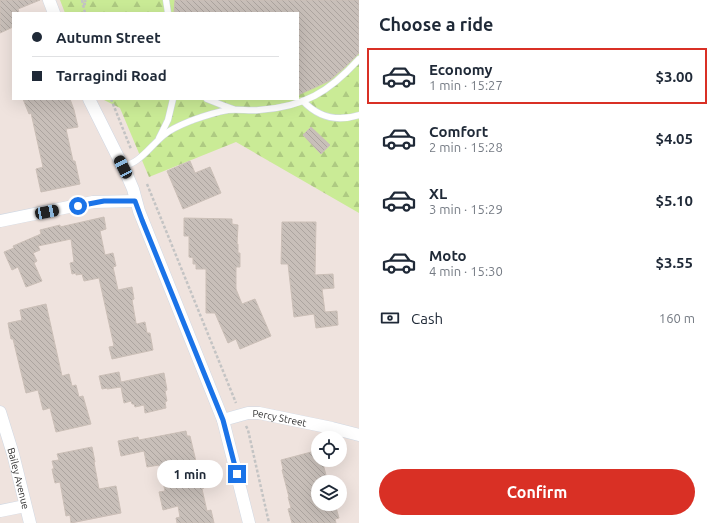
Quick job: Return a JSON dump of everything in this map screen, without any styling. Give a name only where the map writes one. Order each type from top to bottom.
[{"type":"street","points":[[49,0],[54,12]]},
{"type":"street","points":[[90,100],[133,189],[135,201],[142,220],[223,420],[249,523]]},
{"type":"street","points":[[0,221],[93,202],[135,201]]},
{"type":"street","name":"Bailey Avenue","points":[[0,412],[13,454],[30,523]]},
{"type":"street","name":"Percy Street","points":[[223,420],[248,413],[259,413],[359,435]]},
{"type":"street","points":[[0,511],[25,506]]},
{"type":"lane","points":[[166,0],[168,12]]},
{"type":"lane","points":[[123,167],[136,161],[167,133],[192,120],[223,111],[270,109],[303,101],[318,94],[335,82],[359,59]]},
{"type":"lane","points":[[157,141],[168,120],[173,100]]},
{"type":"lane","points":[[210,100],[230,108],[240,110]]},
{"type":"lane","points":[[303,101],[310,109],[320,114],[339,118],[359,115]]},
{"type":"path","points":[[84,0],[83,4],[86,12]]},
{"type":"path","points":[[111,100],[136,161]]},
{"type":"path","points":[[147,184],[235,400]]},
{"type":"path","points":[[248,430],[269,523]]},
{"type":"green space","points":[[60,0],[359,0],[359,213],[236,142],[149,177],[120,108],[104,100],[299,100],[299,12],[65,12]]},
{"type":"building","points":[[0,0],[40,0],[18,9],[19,12],[12,12],[12,27],[0,33]]},
{"type":"building","points":[[175,0],[359,0],[359,53],[329,81],[299,95],[299,12],[174,12]]},
{"type":"building","points":[[23,100],[70,100],[78,127],[66,129],[80,184],[41,192],[36,169],[43,167],[31,113],[29,114]]},
{"type":"building","points":[[311,127],[330,145],[321,154],[303,135]]},
{"type":"building","points":[[190,161],[195,173],[210,167],[221,193],[183,209],[167,171]]},
{"type":"building","points":[[104,217],[106,229],[100,231],[105,255],[113,253],[116,266],[113,267],[118,290],[132,287],[134,299],[132,300],[136,323],[145,322],[147,333],[150,333],[153,350],[112,359],[109,347],[114,346],[99,278],[84,281],[82,274],[72,274],[70,263],[74,262],[71,239],[38,246],[40,250],[33,253],[37,261],[34,263],[42,281],[26,287],[18,267],[12,270],[4,252],[14,248],[13,246],[41,234],[40,230]]},
{"type":"building","points":[[184,218],[232,219],[232,224],[238,225],[237,244],[238,253],[240,253],[240,267],[236,267],[236,289],[242,304],[255,299],[271,336],[240,349],[236,339],[228,343],[215,313],[206,313],[206,269],[196,269],[196,264],[193,264],[193,258],[189,257],[189,236],[184,236]]},
{"type":"building","points":[[282,222],[316,222],[315,275],[333,274],[334,288],[322,289],[325,312],[337,311],[338,325],[316,328],[314,314],[294,317],[288,264],[281,264]]},
{"type":"building","points":[[46,304],[62,376],[69,374],[72,386],[76,385],[79,397],[83,396],[91,424],[56,432],[50,408],[43,410],[38,390],[26,393],[8,323],[22,320],[20,310]]},
{"type":"building","points":[[119,372],[121,382],[164,373],[167,390],[165,391],[167,401],[165,402],[166,408],[145,413],[144,405],[135,407],[131,401],[124,403],[121,387],[102,389],[99,376]]},
{"type":"building","points":[[186,431],[187,436],[190,436],[198,470],[200,469],[204,488],[202,489],[207,511],[211,510],[214,523],[177,523],[176,518],[180,517],[178,506],[163,510],[159,492],[165,491],[159,465],[147,467],[144,451],[121,456],[118,441],[138,437],[139,440]]},
{"type":"building","points":[[92,447],[99,489],[116,486],[121,513],[71,523],[70,515],[66,516],[60,482],[55,483],[52,461],[59,460],[57,454]]},
{"type":"building","points":[[311,452],[311,467],[324,467],[326,475],[311,475],[311,511],[337,511],[339,518],[335,519],[336,523],[292,523],[288,509],[291,508],[281,460]]},
{"type":"route","points":[[78,206],[104,201],[135,201],[223,420],[237,474]]}]
